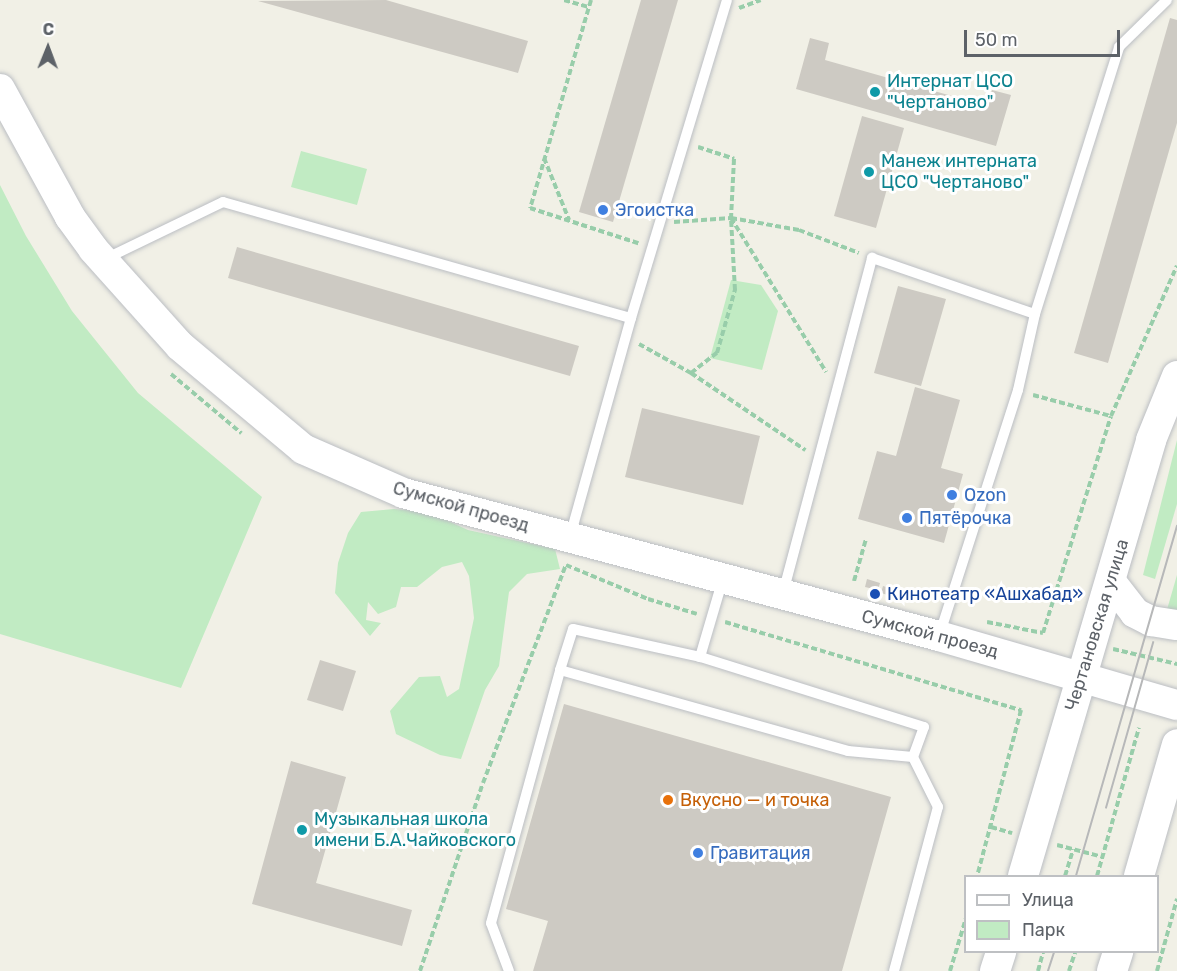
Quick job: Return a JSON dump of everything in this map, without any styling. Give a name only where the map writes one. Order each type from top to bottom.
[{"type":"street","name":"Сумской проезд","points":[[0,89],[70,217],[103,260],[180,346],[303,448],[403,493],[782,594],[942,627],[1082,677],[1177,705]]},
{"type":"street","name":"Чертановская улица","points":[[1023,875],[1151,440],[1177,376]]},
{"type":"street","points":[[1111,582],[1135,613],[1150,621],[1177,625]]},
{"type":"street","points":[[1139,875],[1177,744]]},
{"type":"street","points":[[995,971],[1000,953]]},
{"type":"street","points":[[1112,971],[1117,953]]},
{"type":"lane","points":[[570,537],[658,223],[727,0]]},
{"type":"lane","points":[[942,627],[1018,390],[1035,314],[1119,47],[1170,3]]},
{"type":"lane","points":[[103,260],[223,202],[631,318]]},
{"type":"lane","points":[[782,594],[835,386],[872,258],[1035,314]]},
{"type":"lane","points":[[700,657],[723,579]]},
{"type":"lane","points":[[509,971],[491,923],[573,629],[700,657],[924,727],[913,757],[938,807],[894,971]]},
{"type":"lane","points":[[560,670],[848,751],[913,757]]},
{"type":"path","points":[[564,0],[589,7]]},
{"type":"path","points":[[591,0],[530,208],[651,247]]},
{"type":"path","points":[[683,143],[734,159],[731,219],[735,290],[717,353],[691,374]]},
{"type":"path","points":[[544,158],[570,221]]},
{"type":"path","points":[[731,219],[835,386]]},
{"type":"path","points":[[658,223],[731,219],[800,230],[872,258]]},
{"type":"path","points":[[942,627],[1028,627],[1043,633],[1111,416],[1177,266]]},
{"type":"path","points":[[626,336],[691,374],[818,459]]},
{"type":"path","points":[[1018,390],[1111,416]]},
{"type":"path","points":[[854,580],[866,540]]},
{"type":"path","points":[[420,971],[483,783],[566,565],[648,600],[1021,710],[977,875]]},
{"type":"path","points":[[1107,648],[1177,664]]},
{"type":"path","points":[[1097,875],[1139,728]]},
{"type":"path","points":[[1065,875],[1073,849],[1103,857]]},
{"type":"path","points":[[1157,971],[1177,899]]},
{"type":"path","points":[[950,971],[964,925]]},
{"type":"path","points":[[1038,971],[1042,953]]},
{"type":"path","points":[[1069,971],[1074,953]]},
{"type":"green space","points":[[301,151],[367,169],[357,205],[291,187]]},
{"type":"green space","points":[[0,185],[26,236],[72,311],[138,393],[262,497],[181,688],[0,634]]},
{"type":"green space","points":[[731,280],[761,285],[778,311],[762,370],[710,358]]},
{"type":"green space","points":[[1177,440],[1177,504],[1155,579],[1143,575]]},
{"type":"green space","points":[[394,509],[428,512],[468,530],[555,549],[560,569],[527,574],[509,592],[499,666],[485,690],[461,759],[440,755],[396,734],[390,711],[419,677],[440,676],[447,697],[459,689],[474,618],[469,576],[462,562],[442,567],[417,587],[401,587],[396,607],[378,614],[368,602],[366,620],[381,623],[370,636],[335,593],[338,563],[348,533],[361,512]]},
{"type":"green space","points":[[1177,575],[1177,616],[1166,613]]},
{"type":"building","points":[[386,0],[528,41],[518,73],[258,1]]},
{"type":"building","points":[[641,0],[678,0],[613,222],[579,212]]},
{"type":"building","points":[[1170,18],[1177,20],[1177,123],[1108,363],[1074,353]]},
{"type":"building","name":"Интернат ЦСО \"Чертаново\"","points":[[810,38],[829,43],[825,60],[987,106],[992,90],[1011,95],[996,146],[796,89]]},
{"type":"building","name":"Манеж интерната ЦСО \"Чертаново\"","points":[[862,116],[904,128],[876,228],[834,216]]},
{"type":"building","points":[[237,247],[579,346],[570,376],[228,278]]},
{"type":"building","points":[[898,286],[946,299],[921,386],[874,373]]},
{"type":"building","points":[[915,387],[960,400],[941,468],[963,474],[944,543],[858,519],[877,451],[896,456]]},
{"type":"building","points":[[642,408],[760,436],[743,505],[625,477]]},
{"type":"building","points":[[867,579],[880,583],[878,590],[865,587]]},
{"type":"building","points":[[883,586],[893,589],[891,596],[881,593]]},
{"type":"building","points":[[320,660],[356,671],[343,711],[307,700]]},
{"type":"building","name":"Гравитация","points":[[564,704],[891,797],[842,971],[533,971],[548,921],[506,909]]},
{"type":"building","name":"Музыкальная школа имени Б.А.Чайковского","points":[[291,761],[346,777],[316,883],[412,910],[402,946],[252,904]]},
{"type":"tram line","points":[[1076,875],[1177,526]]},
{"type":"tram line","points":[[1106,808],[1153,643]]},
{"type":"tram line","points":[[1048,971],[1054,953]]},
{"type":"place","name":"Интернат ЦСО \"Чертаново\"","points":[[875,92]]},
{"type":"place","name":"Манеж интерната ЦСО \"Чертаново\"","points":[[869,172]]},
{"type":"place","name":"Эгоистка","points":[[603,210]]},
{"type":"place","name":"Ozon","points":[[952,495]]},
{"type":"place","name":"Пятёрочка","points":[[907,518]]},
{"type":"place","name":"Кинотеатр «Ашхабад»","points":[[875,594]]},
{"type":"place","name":"Вкусно — и точка","points":[[668,800]]},
{"type":"place","name":"Музыкальная школа имени Б.А.Чайковского","points":[[302,830]]},
{"type":"place","name":"Гравитация","points":[[698,853]]}]
